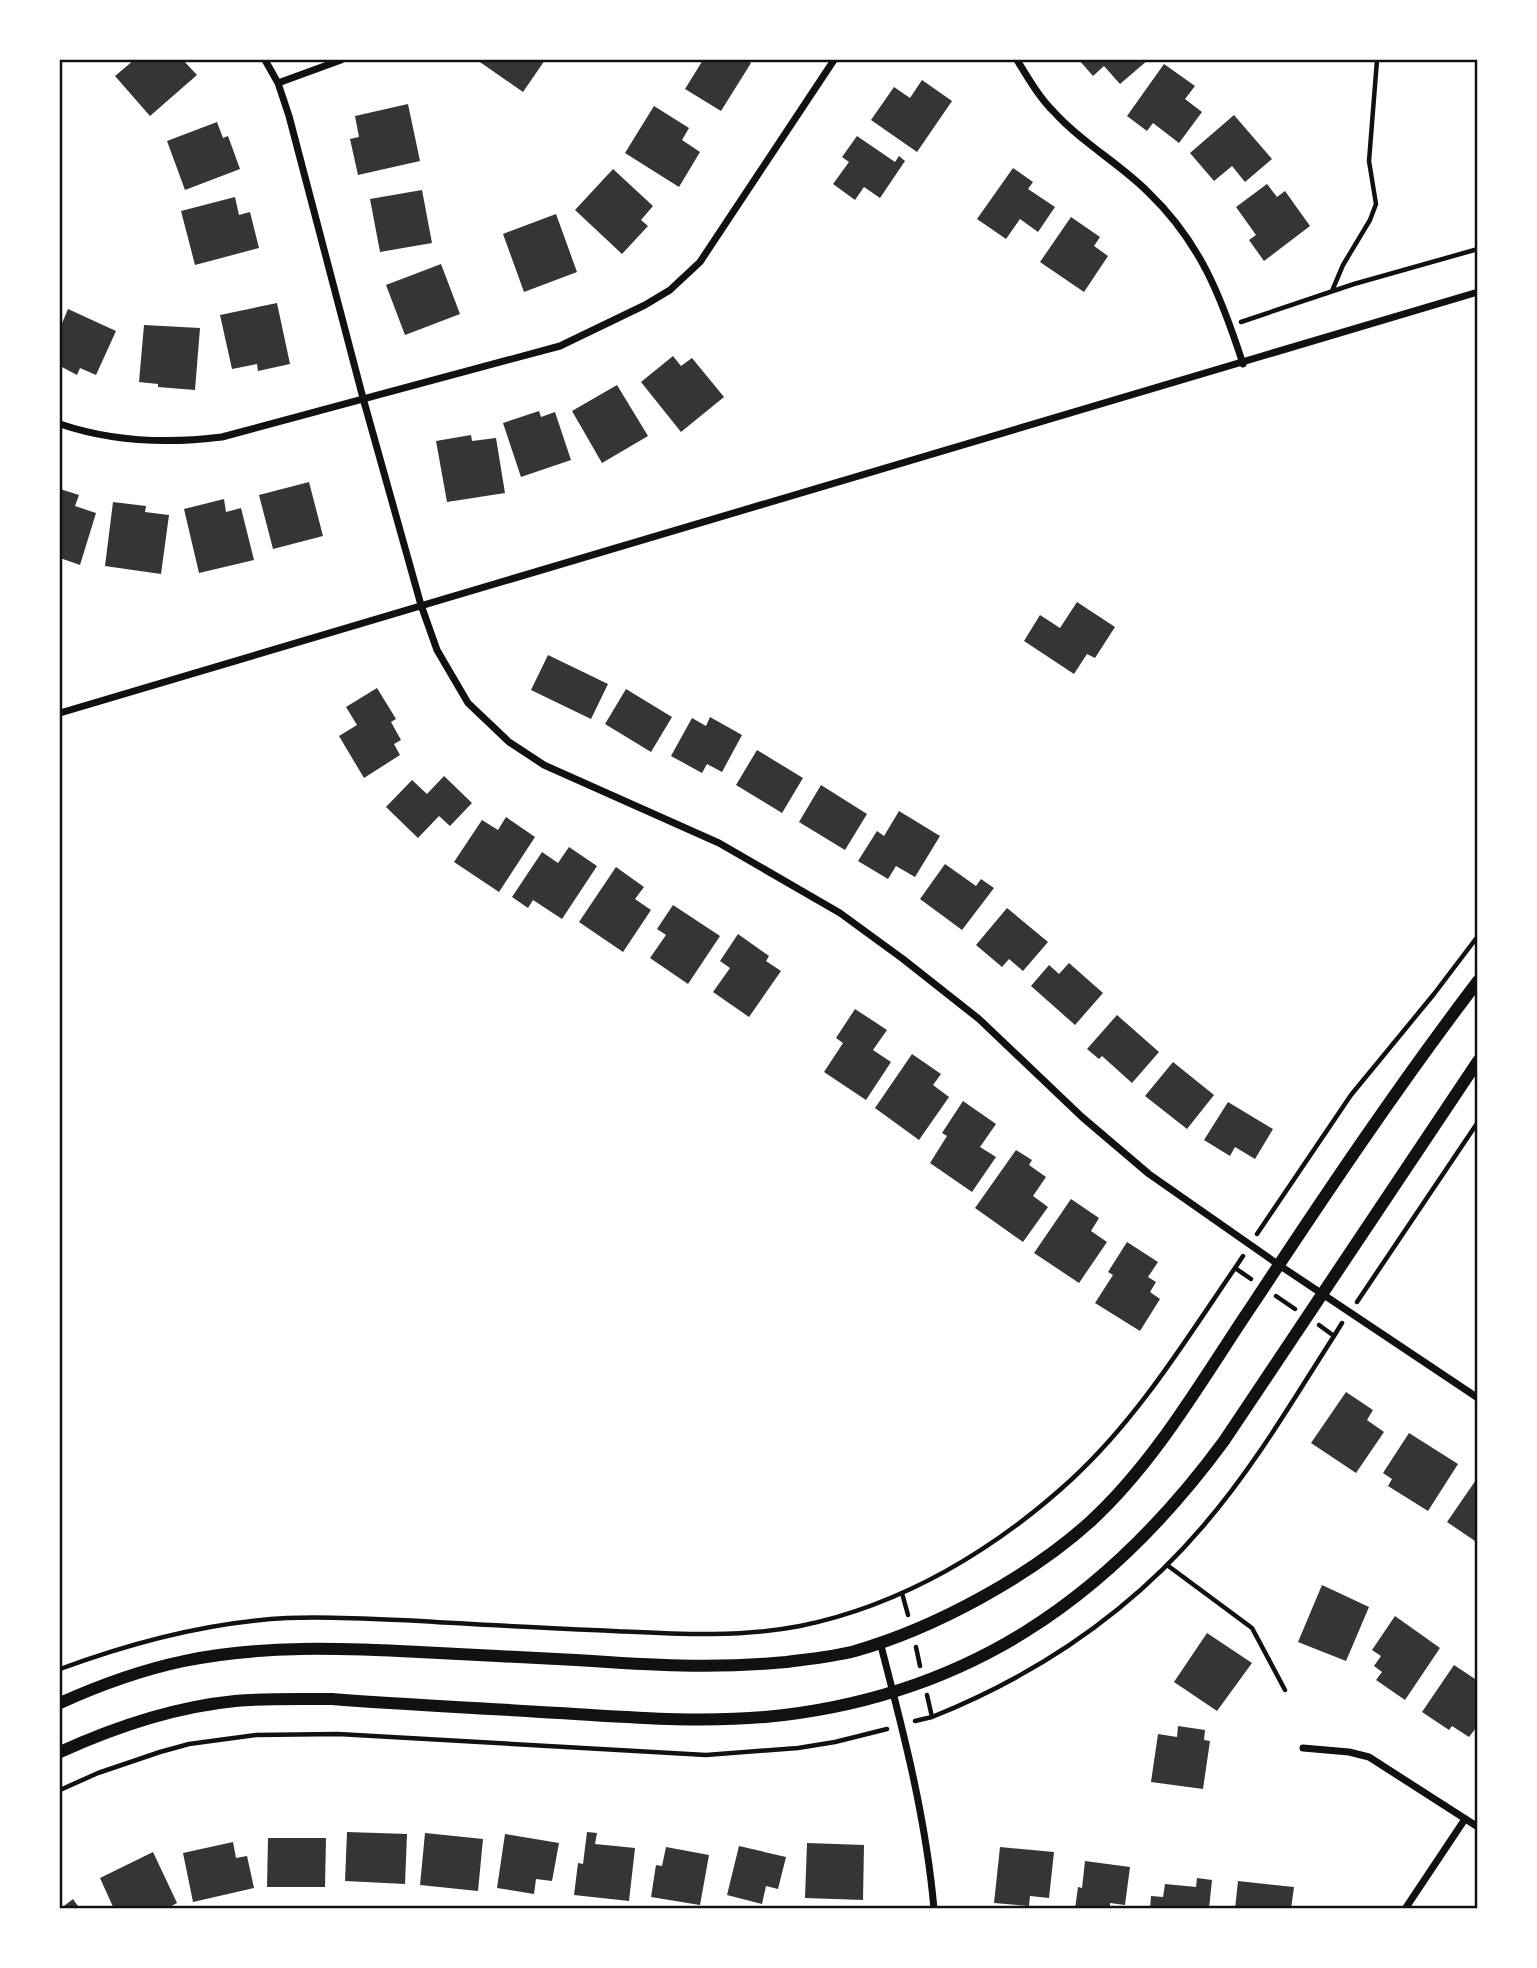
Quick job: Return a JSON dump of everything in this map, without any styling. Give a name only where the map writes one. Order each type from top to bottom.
[{"type":"street","points":[[265,60],[278,83],[289,116],[421,605],[437,649],[468,703],[509,742],[544,765],[719,842],[840,913],[979,1019],[1123,1154],[1174,1193],[1478,1398]]},
{"type":"street","points":[[278,83],[341,60]]},
{"type":"street","points":[[60,424],[113,438],[148,442],[188,442],[222,438],[560,346],[645,306],[670,290],[701,262],[834,60]]},
{"type":"street","points":[[1017,60],[1030,82],[1054,112],[1147,190],[1182,229],[1219,294],[1243,363]]},
{"type":"street","points":[[60,713],[1478,292]]},
{"type":"street","points":[[60,1703],[138,1673],[184,1661],[274,1649],[396,1651],[715,1667],[823,1658],[880,1642],[937,1620],[985,1594],[1062,1545],[1119,1492],[1160,1441],[1380,1114],[1478,981]]},
{"type":"street","points":[[60,1752],[130,1724],[180,1710],[235,1701],[332,1699],[645,1718],[717,1719],[807,1711],[847,1704],[893,1692],[957,1668],[1031,1630],[1088,1589],[1164,1516],[1209,1462],[1478,1061]]},
{"type":"street","points":[[880,1642],[908,1751],[923,1828],[934,1909]]},
{"type":"street","points":[[1303,1748],[1349,1752],[1369,1757],[1478,1827]]},
{"type":"street","points":[[1405,1909],[1465,1819]]},
{"type":"path","points":[[1332,292],[1343,265],[1370,220],[1376,204],[1369,161],[1377,60]]},
{"type":"path","points":[[1231,326],[1332,292],[1478,249]]},
{"type":"path","points":[[1265,1223],[1352,1095],[1478,936]]},
{"type":"path","points":[[1362,1294],[1478,1122]]},
{"type":"path","points":[[60,1669],[111,1651],[188,1630],[289,1618],[396,1620],[717,1635],[800,1626],[847,1613],[902,1592],[958,1565],[1012,1528],[1073,1478],[1146,1398],[1235,1268]]},
{"type":"path","points":[[1167,1565],[1252,1628],[1285,1690]]},
{"type":"path","points":[[60,1790],[98,1773],[160,1752],[189,1744],[256,1735],[338,1734],[706,1755],[798,1748],[867,1734]]},
{"type":"building","points":[[134,60],[183,60],[197,75],[150,116],[115,76]]},
{"type":"building","points":[[477,60],[545,60],[523,92]]},
{"type":"building","points":[[703,60],[746,60],[751,63],[721,111],[685,89]]},
{"type":"building","points":[[1079,60],[1148,60],[1120,84],[1104,66],[1093,76]]},
{"type":"building","points":[[1164,64],[1195,86],[1185,99],[1202,112],[1179,143],[1153,123],[1147,131],[1127,116]]},
{"type":"building","points":[[922,80],[952,101],[917,152],[871,120],[894,87],[910,98]]},
{"type":"building","points":[[408,104],[420,161],[358,175],[350,139],[359,137],[355,116]]},
{"type":"building","points":[[654,106],[689,128],[682,140],[700,152],[679,187],[625,153]]},
{"type":"building","points":[[1234,115],[1272,159],[1245,182],[1232,166],[1214,181],[1190,153]]},
{"type":"building","points":[[217,122],[223,138],[228,136],[240,169],[185,190],[167,141]]},
{"type":"building","points":[[857,136],[895,162],[899,156],[905,161],[880,198],[864,187],[855,200],[833,184],[849,162],[842,157]]},
{"type":"building","points":[[1013,168],[1033,182],[1028,189],[1055,207],[1038,232],[1020,219],[1006,239],[977,219]]},
{"type":"building","points":[[613,169],[653,206],[641,220],[648,226],[622,254],[575,210]]},
{"type":"building","points":[[1267,184],[1277,197],[1285,191],[1310,226],[1264,261],[1249,240],[1256,235],[1236,207]]},
{"type":"building","points":[[422,190],[432,243],[380,252],[370,199]]},
{"type":"building","points":[[235,197],[239,215],[250,212],[259,248],[195,265],[181,211]]},
{"type":"building","points":[[556,214],[577,272],[524,292],[503,234]]},
{"type":"building","points":[[1071,217],[1100,237],[1094,246],[1108,256],[1084,292],[1040,262]]},
{"type":"building","points":[[441,264],[460,314],[405,335],[386,285]]},
{"type":"building","points":[[277,303],[290,364],[258,371],[257,364],[232,369],[220,315]]},
{"type":"building","points":[[68,309],[116,331],[96,375],[80,368],[77,375],[60,366],[60,328]]},
{"type":"building","points":[[144,325],[200,328],[195,390],[158,387],[158,384],[139,382]]},
{"type":"building","points":[[673,356],[681,366],[692,358],[724,397],[681,432],[641,382]]},
{"type":"building","points":[[617,385],[648,436],[602,463],[572,411]]},
{"type":"building","points":[[539,411],[541,417],[555,412],[571,460],[521,477],[503,423]]},
{"type":"building","points":[[471,435],[472,441],[496,438],[505,493],[447,502],[436,441]]},
{"type":"building","points":[[309,482],[323,536],[273,549],[259,495]]},
{"type":"building","points":[[60,489],[79,495],[75,506],[96,513],[80,565],[60,558]]},
{"type":"building","points":[[224,499],[226,512],[241,508],[254,560],[199,573],[184,509]]},
{"type":"building","points":[[113,502],[146,506],[145,512],[169,515],[161,574],[105,566]]},
{"type":"building","points":[[1077,602],[1115,627],[1095,658],[1087,654],[1074,674],[1024,641],[1040,615],[1060,628]]},
{"type":"building","points":[[548,655],[608,684],[591,719],[531,690]]},
{"type":"building","points":[[377,688],[396,719],[391,722],[401,740],[394,744],[400,755],[364,778],[339,736],[357,725],[346,707]]},
{"type":"building","points":[[626,689],[672,717],[651,752],[605,724]]},
{"type":"building","points":[[710,717],[742,735],[722,772],[707,764],[702,773],[671,756],[692,718],[706,726]]},
{"type":"building","points":[[757,750],[803,778],[782,813],[736,785]]},
{"type":"building","points":[[444,776],[472,803],[450,826],[439,816],[418,838],[386,807],[412,780],[427,794]]},
{"type":"building","points":[[821,785],[867,814],[845,850],[799,822]]},
{"type":"building","points":[[899,811],[940,836],[915,877],[896,866],[888,879],[858,861],[877,831],[884,836]]},
{"type":"building","points":[[506,817],[535,837],[499,892],[454,862],[482,820],[498,830]]},
{"type":"building","points":[[569,847],[597,866],[562,919],[533,900],[528,908],[512,897],[542,852],[558,863]]},
{"type":"building","points":[[945,864],[976,886],[981,879],[994,888],[962,930],[920,899]]},
{"type":"building","points":[[616,867],[644,887],[635,899],[651,910],[623,952],[579,922]]},
{"type":"building","points":[[673,905],[720,936],[688,984],[650,958],[666,935],[657,929]]},
{"type":"building","points":[[1007,908],[1048,942],[1023,971],[1009,959],[1002,967],[976,945]]},
{"type":"building","points":[[738,934],[769,956],[766,961],[781,971],[749,1017],[713,992],[730,968],[720,961]]},
{"type":"building","points":[[1069,963],[1103,993],[1075,1025],[1031,986],[1049,965],[1059,974]]},
{"type":"building","points":[[855,1009],[887,1030],[873,1050],[891,1062],[866,1100],[824,1072],[843,1043],[836,1038]]},
{"type":"building","points":[[1117,1015],[1159,1052],[1132,1083],[1102,1056],[1099,1059],[1087,1049]]},
{"type":"building","points":[[912,1054],[941,1074],[933,1085],[949,1097],[919,1140],[875,1108]]},
{"type":"building","points":[[1173,1062],[1214,1095],[1187,1129],[1145,1096]]},
{"type":"building","points":[[963,1101],[996,1124],[980,1147],[996,1157],[972,1192],[930,1163],[947,1136],[942,1133]]},
{"type":"building","points":[[1228,1102],[1273,1129],[1255,1159],[1235,1147],[1230,1156],[1204,1140]]},
{"type":"building","points":[[1016,1150],[1032,1160],[1029,1165],[1046,1177],[1033,1196],[1048,1207],[1023,1242],[975,1208]]},
{"type":"building","points":[[1071,1199],[1099,1218],[1091,1231],[1107,1242],[1079,1283],[1034,1253]]},
{"type":"building","points":[[1127,1242],[1158,1262],[1148,1277],[1156,1282],[1150,1292],[1160,1299],[1140,1331],[1095,1303],[1113,1275],[1108,1272]]},
{"type":"building","points":[[1346,1392],[1373,1410],[1367,1420],[1384,1432],[1356,1473],[1311,1443]]},
{"type":"building","points":[[1409,1433],[1458,1464],[1428,1511],[1388,1486],[1392,1479],[1383,1473]]},
{"type":"building","points":[[1478,1477],[1478,1543],[1447,1522]]},
{"type":"building","points":[[1322,1585],[1369,1607],[1346,1661],[1298,1642]]},
{"type":"building","points":[[1395,1616],[1440,1648],[1405,1700],[1376,1680],[1382,1672],[1374,1666],[1381,1656],[1372,1650]]},
{"type":"building","points":[[1207,1633],[1252,1663],[1217,1711],[1174,1682]]},
{"type":"building","points":[[1454,1665],[1478,1681],[1478,1725],[1469,1737],[1452,1726],[1449,1730],[1422,1712]]},
{"type":"building","points":[[1178,1726],[1205,1730],[1204,1740],[1210,1741],[1203,1789],[1151,1782],[1158,1734],[1177,1737]]},
{"type":"building","points":[[347,1832],[407,1834],[405,1884],[345,1881]]},
{"type":"building","points":[[587,1832],[597,1833],[595,1844],[635,1848],[629,1901],[574,1895],[578,1863],[583,1864]]},
{"type":"building","points":[[425,1833],[483,1839],[478,1891],[420,1885]]},
{"type":"building","points":[[505,1834],[559,1843],[552,1881],[536,1879],[534,1894],[497,1888]]},
{"type":"building","points":[[268,1838],[326,1838],[325,1887],[267,1887]]},
{"type":"building","points":[[233,1842],[236,1858],[247,1856],[254,1888],[193,1902],[183,1853]]},
{"type":"building","points":[[807,1843],[864,1845],[863,1900],[805,1898]]},
{"type":"building","points":[[739,1846],[786,1857],[778,1889],[766,1886],[762,1904],[727,1895]]},
{"type":"building","points":[[666,1847],[709,1855],[700,1905],[651,1897],[656,1865],[662,1866]]},
{"type":"building","points":[[1000,1847],[1054,1852],[1049,1898],[1030,1896],[1029,1906],[994,1903]]},
{"type":"building","points":[[153,1852],[177,1903],[166,1909],[114,1909],[100,1878]]},
{"type":"building","points":[[1085,1861],[1130,1867],[1125,1905],[1110,1903],[1110,1909],[1075,1909],[1078,1887],[1082,1888]]},
{"type":"building","points":[[1197,1878],[1212,1880],[1209,1909],[1150,1909],[1151,1896],[1163,1897],[1165,1884],[1196,1887]]},
{"type":"building","points":[[1238,1881],[1294,1887],[1291,1909],[1235,1909]]},
{"type":"building","points":[[73,1899],[80,1909],[60,1909]]}]
